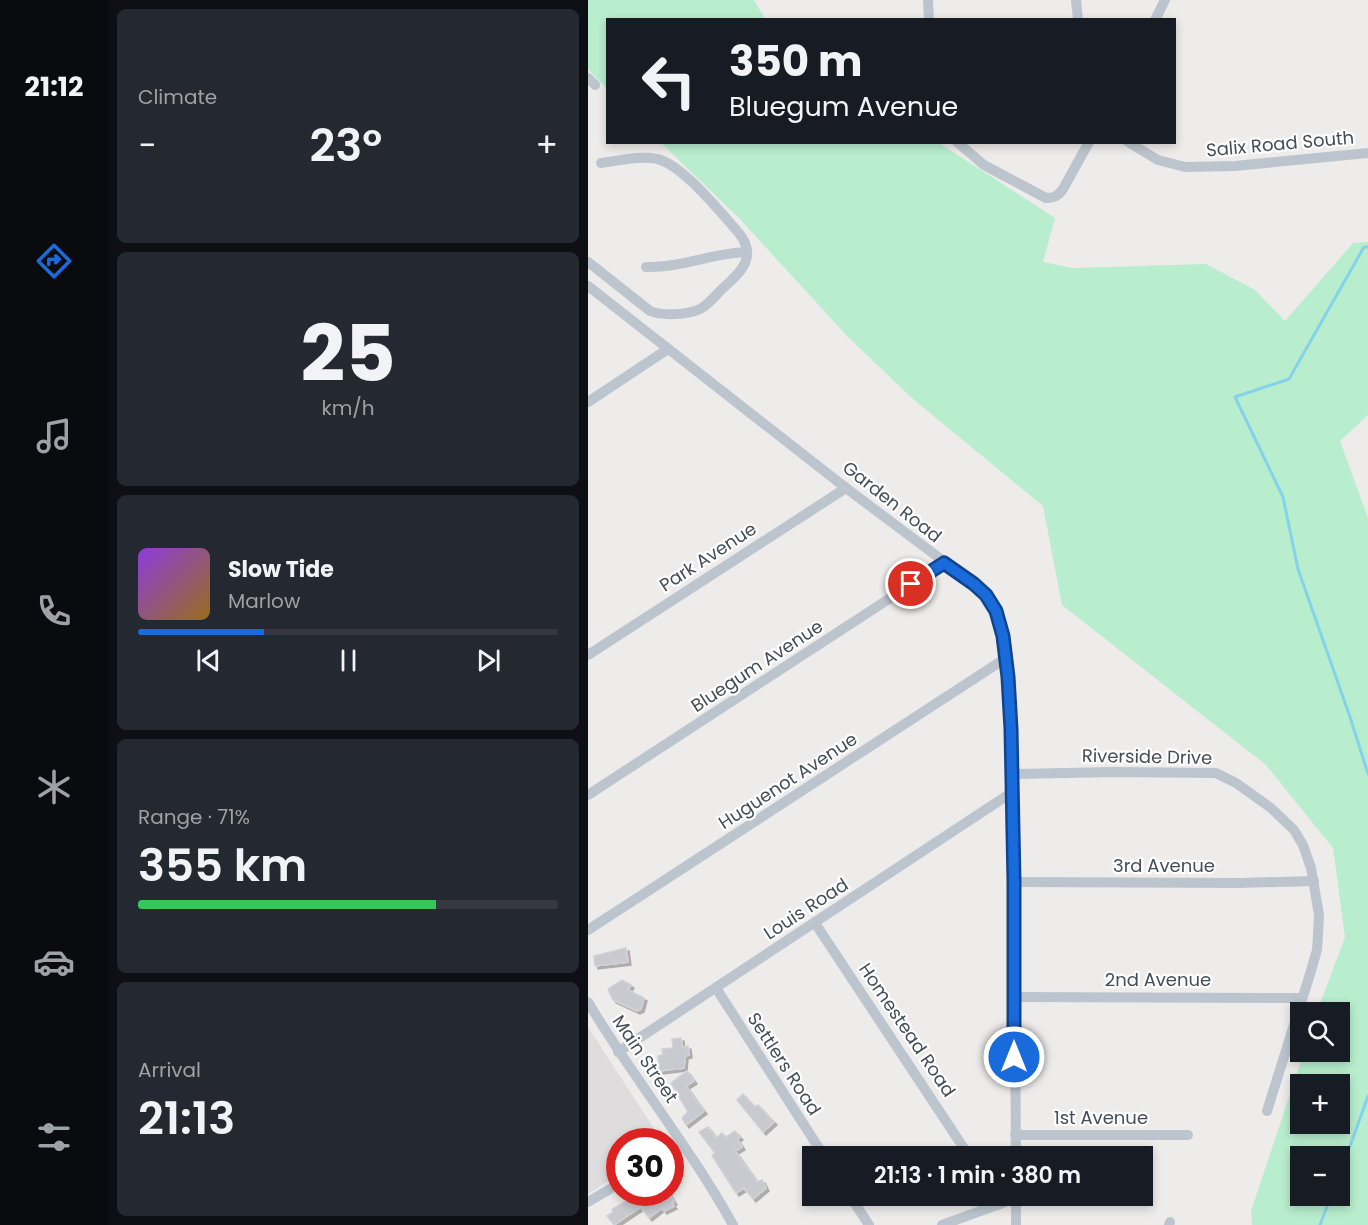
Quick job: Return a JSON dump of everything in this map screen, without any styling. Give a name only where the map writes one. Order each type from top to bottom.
[{"type":"street","points":[[928,0],[929,18]]},
{"type":"street","points":[[1076,0],[1078,18]]},
{"type":"street","points":[[1156,18],[1165,0]]},
{"type":"street","points":[[959,144],[984,165],[1046,198],[1059,194],[1088,144]]},
{"type":"street","name":"Salix Road South","points":[[1132,144],[1158,159],[1185,167],[1235,166],[1368,153]]},
{"type":"street","points":[[588,262],[650,311],[660,314],[703,308],[741,272],[746,261],[745,243],[738,232],[682,173],[670,164],[649,158],[601,163]]},
{"type":"street","points":[[646,267],[682,264],[726,253],[747,252]]},
{"type":"street","name":"Garden Road","points":[[588,286],[846,488],[974,584],[991,602],[1000,621],[1010,698],[1016,1146]]},
{"type":"street","points":[[588,402],[668,349]]},
{"type":"street","name":"Park Avenue","points":[[588,654],[846,488]]},
{"type":"street","name":"Bluegum Avenue","points":[[588,795],[944,563]]},
{"type":"street","name":"Huguenot Avenue","points":[[588,930],[1006,658]]},
{"type":"street","name":"Riverside Drive","points":[[1011,774],[1208,772],[1223,775],[1271,808],[1294,830],[1307,854],[1314,881],[1319,915],[1317,950],[1267,1111]]},
{"type":"street","name":"Louis Road","points":[[618,1052],[1011,793]]},
{"type":"street","name":"3rd Avenue","points":[[1014,882],[1314,881]]},
{"type":"street","name":"Homestead Road","points":[[815,923],[962,1146]]},
{"type":"street","name":"Settlers Road","points":[[716,988],[818,1146]]},
{"type":"street","name":"2nd Avenue","points":[[1014,997],[1302,998]]},
{"type":"street","name":"Main Street","points":[[588,1002],[618,1052],[670,1128]]},
{"type":"street","name":"1st Avenue","points":[[1015,1135],[1188,1135]]},
{"type":"street","name":"Main Street","points":[[684,1149],[733,1225]]},
{"type":"street","points":[[588,1202],[606,1191]]},
{"type":"street","points":[[857,1206],[869,1225]]},
{"type":"street","points":[[942,1225],[983,1206]]},
{"type":"street","points":[[1016,1206],[1016,1225]]},
{"type":"shaded area","points":[[588,1027],[654,1128],[606,1128],[606,1182],[588,1194]]},
{"type":"green space","points":[[588,0],[754,0],[764,18],[606,18],[606,88],[588,69]]},
{"type":"green space","points":[[662,144],[941,144],[1055,218],[1043,262],[1073,268],[1206,264],[1255,290],[1285,321],[1353,243],[1368,242],[1368,415],[1340,441],[1368,518],[1368,1225],[1252,1225],[1251,1211],[1290,1094],[1290,1134],[1350,1134],[1350,1074],[1297,1074],[1301,1062],[1350,1062],[1350,1002],[1321,1002],[1345,937],[1333,848],[1266,765],[1062,605],[1043,506],[913,399],[847,336],[739,218]]},
{"type":"building","points":[[626,948],[628,962],[595,966],[594,956]]},
{"type":"building","points":[[622,980],[631,985],[628,990],[644,998],[641,1009],[637,1011],[613,1000],[608,989]]},
{"type":"building","points":[[681,1038],[682,1047],[688,1046],[689,1055],[685,1056],[684,1068],[659,1071],[658,1056],[663,1055],[662,1049],[673,1048],[672,1039]]},
{"type":"building","points":[[687,1071],[694,1081],[686,1086],[704,1111],[686,1125],[682,1118],[688,1112],[671,1083]]},
{"type":"building","points":[[743,1094],[755,1107],[758,1105],[774,1122],[763,1132],[737,1100]]},
{"type":"building","points":[[708,1127],[716,1138],[722,1133],[725,1138],[735,1131],[740,1137],[737,1139],[742,1147],[735,1151],[757,1182],[762,1180],[766,1188],[753,1199],[744,1188],[736,1193],[718,1165],[712,1155],[715,1153],[699,1132]]},
{"type":"building","points":[[617,1206],[674,1206],[664,1211],[662,1208],[649,1218],[641,1207],[614,1225],[607,1216],[613,1212],[612,1209]]},
{"type":"waterway","points":[[1368,247],[1364,247],[1289,379],[1235,397],[1283,497],[1298,569],[1368,774]]},
{"type":"waterway","points":[[1350,1146],[1368,1096]]},
{"type":"waterway","points":[[1320,1225],[1327,1206]]},
{"type":"route","points":[[911,584],[944,563],[986,595],[1000,621],[1008,677],[1011,729],[1014,1057]]}]
